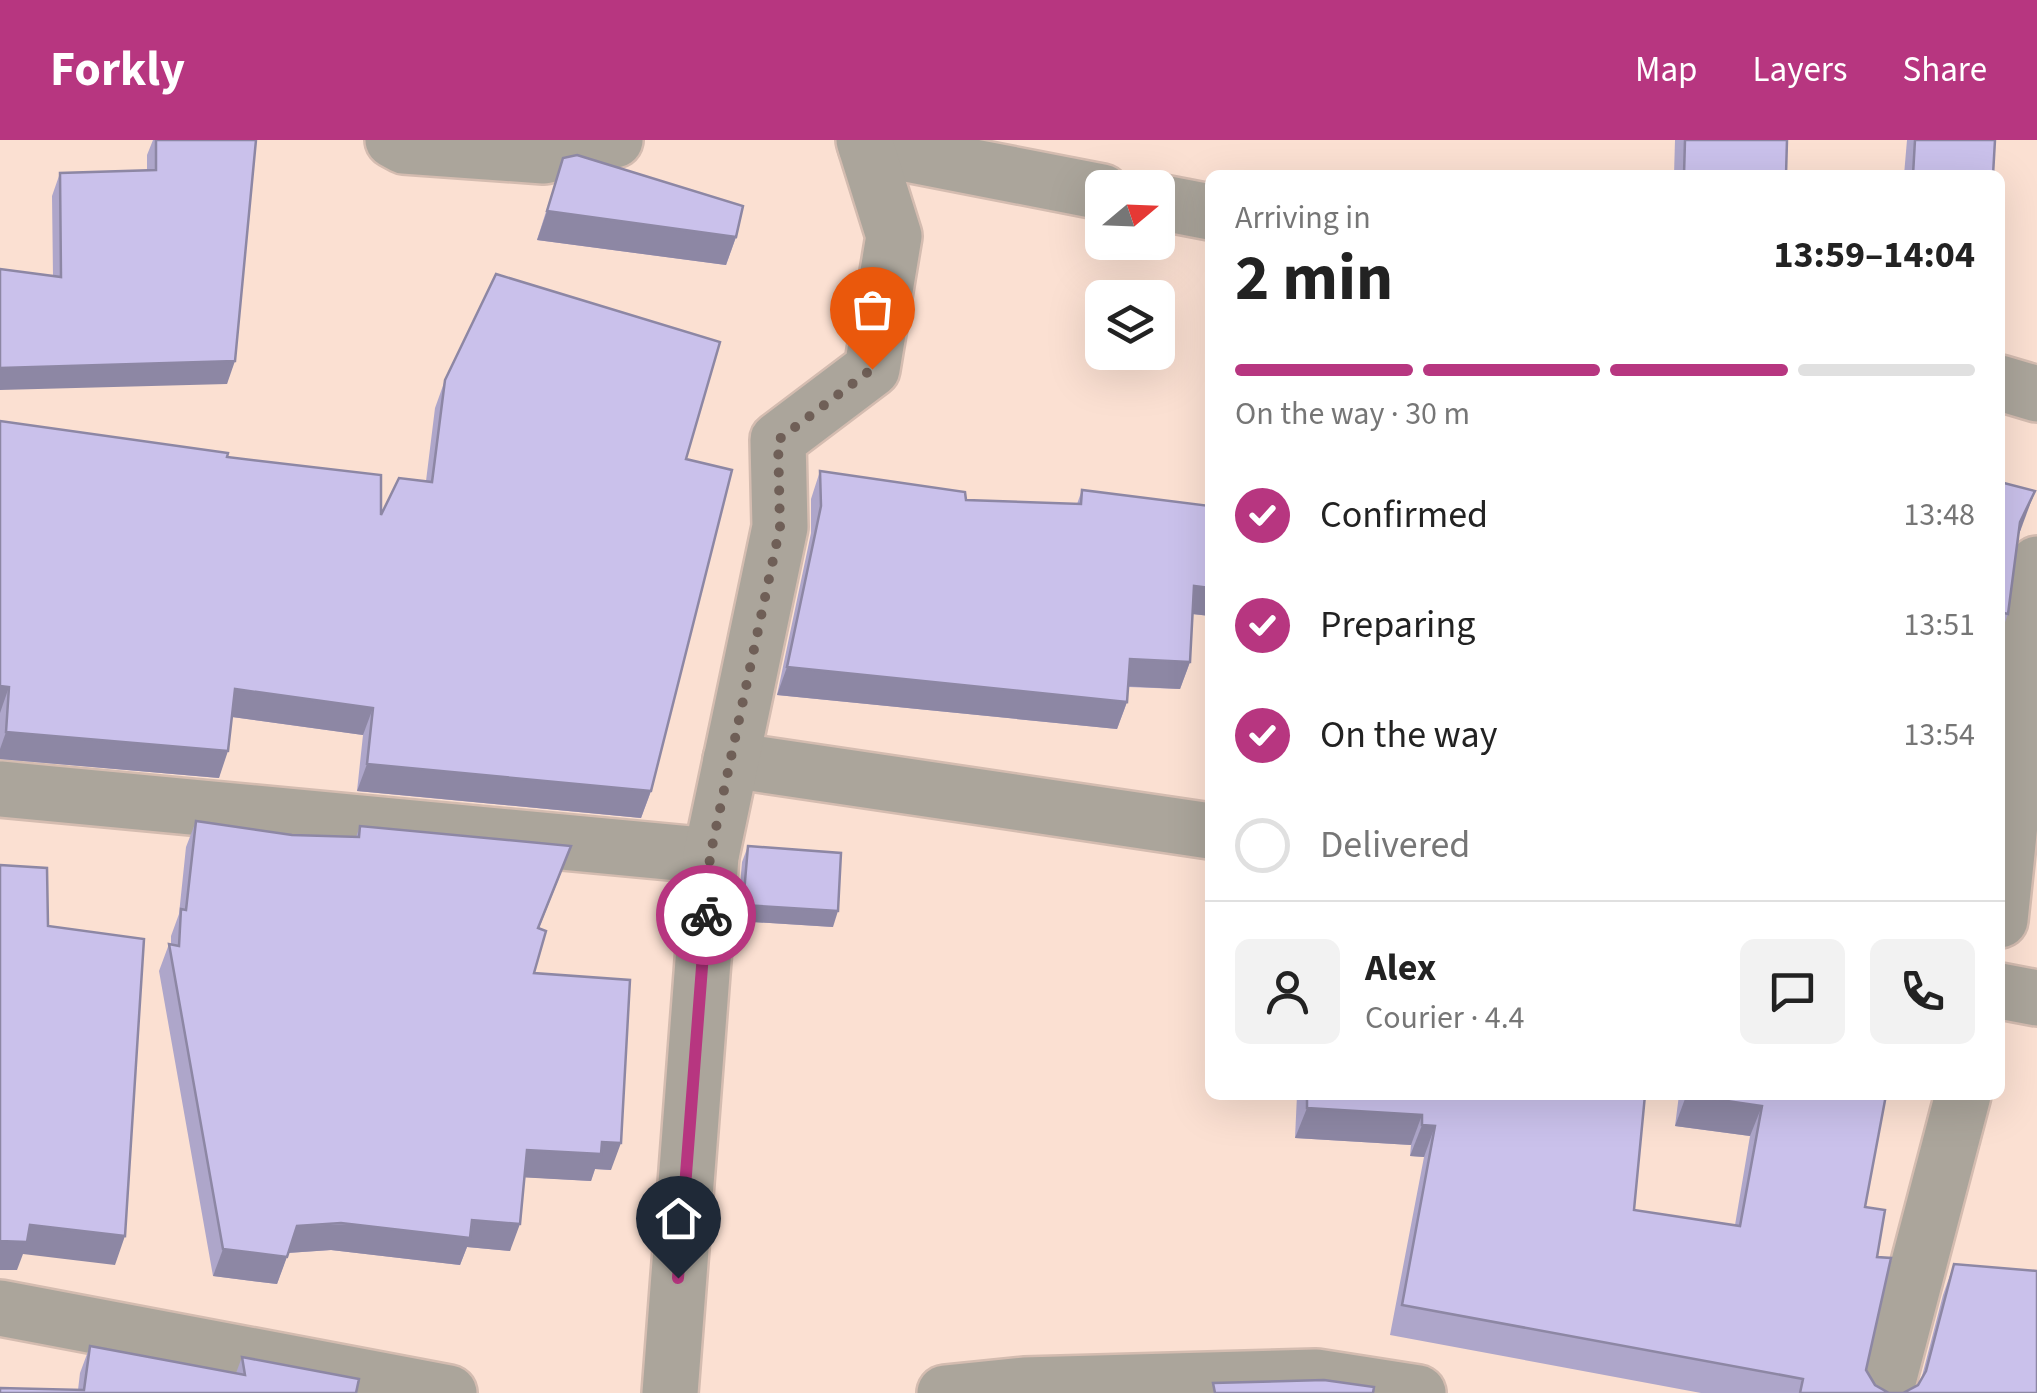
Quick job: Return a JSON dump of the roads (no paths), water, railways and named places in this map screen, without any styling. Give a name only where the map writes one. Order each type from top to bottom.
[{"type":"street","points":[[394,140],[404,146],[544,156],[615,140]]},
{"type":"street","points":[[670,1393],[710,856],[780,527],[778,440],[872,369],[894,236],[865,143],[1085,188]]},
{"type":"street","points":[[1175,205],[1205,211]]},
{"type":"street","points":[[2005,384],[2037,394]]},
{"type":"street","points":[[2005,872],[2037,564]]},
{"type":"street","points":[[731,760],[1205,830]]},
{"type":"street","points":[[0,789],[710,856]]},
{"type":"street","points":[[2005,992],[2037,998]]},
{"type":"street","points":[[1885,1393],[1963,1100]]},
{"type":"street","points":[[0,1308],[449,1393]]},
{"type":"street","points":[[945,1393],[1024,1385],[1316,1377],[1418,1393]]}]
